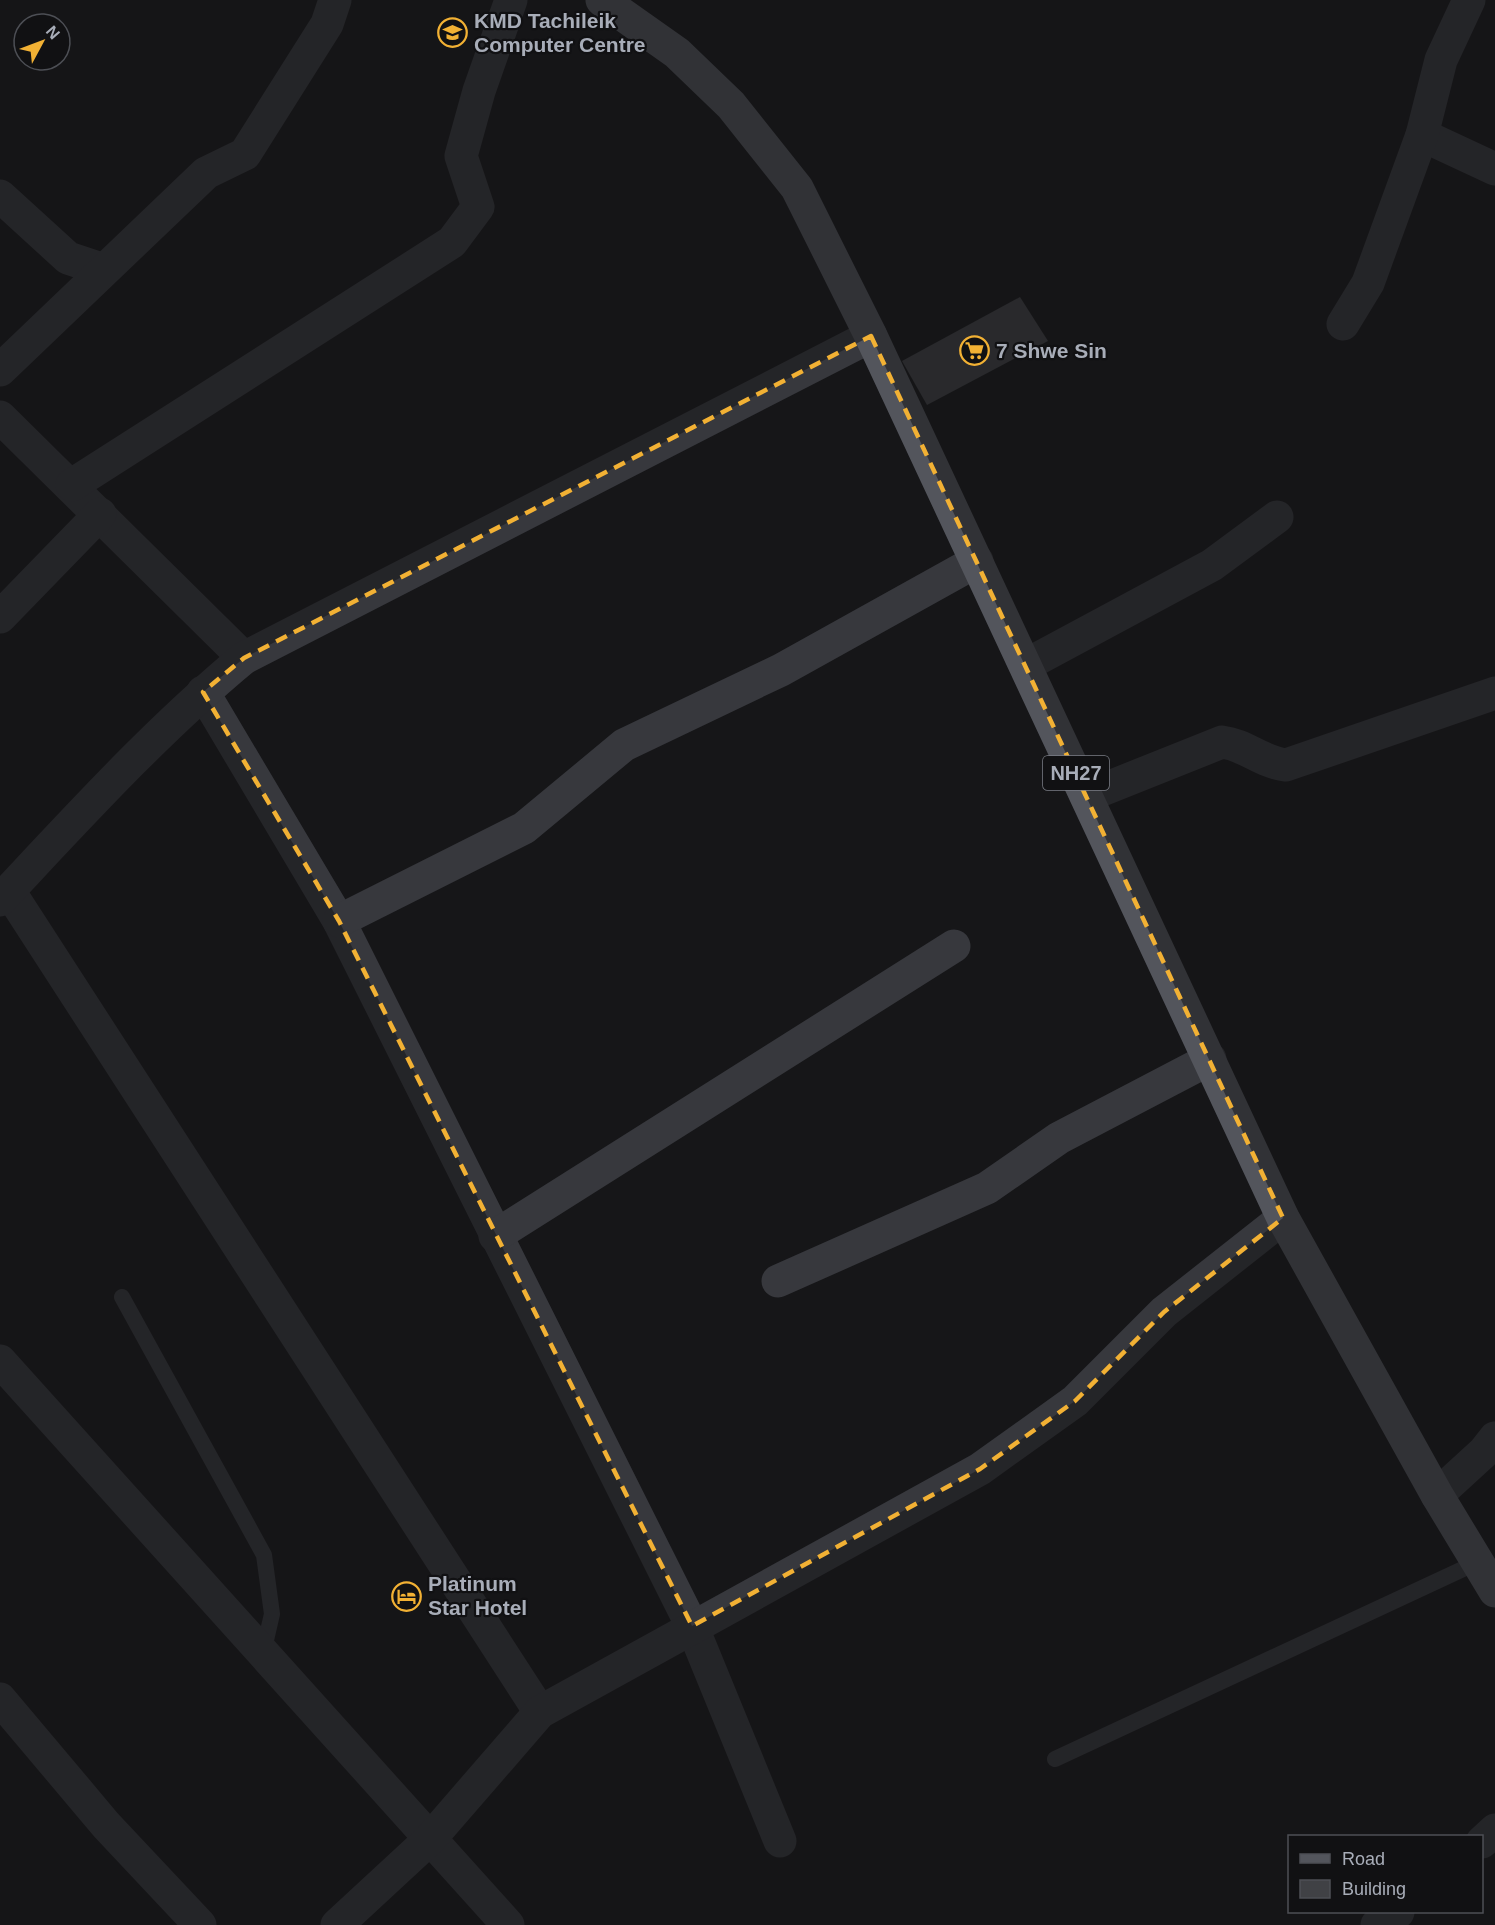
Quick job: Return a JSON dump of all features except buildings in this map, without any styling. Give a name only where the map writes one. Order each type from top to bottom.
[{"type":"main road","name":"NH27","points":[[602,0],[677,53],[731,105],[796,189],[872,336],[1282,1218],[1437,1495],[1495,1591]]},
{"type":"street","points":[[0,370],[206,173],[245,154],[327,24],[335,0]]},
{"type":"street","points":[[72,485],[452,242],[478,207],[461,156],[476,100],[511,0]]},
{"type":"street","points":[[1343,324],[1368,283],[1422,135],[1441,60],[1470,0]]},
{"type":"street","points":[[1422,135],[1495,169]]},
{"type":"street","points":[[0,196],[68,258],[104,270]]},
{"type":"street","points":[[540,1712],[4,895],[88,806],[203,692],[244,658],[872,336]]},
{"type":"street","points":[[0,417],[72,485],[244,658]]},
{"type":"street","points":[[0,617],[100,514]]},
{"type":"street","points":[[1026,665],[1212,565],[1277,518]]},
{"type":"street","points":[[339,921],[524,828],[624,745],[781,670],[977,561]]},
{"type":"street","points":[[203,692],[339,921],[692,1626],[780,1841]]},
{"type":"street","points":[[1087,796],[1222,742],[1234,743],[1269,763],[1286,765],[1495,693]]},
{"type":"street","points":[[495,1236],[954,946]]},
{"type":"street","points":[[778,1281],[987,1188],[1059,1138],[1210,1059]]},
{"type":"street","points":[[337,1925],[430,1839],[540,1712],[980,1469],[1075,1401],[1164,1312],[1282,1218]]},
{"type":"street","points":[[0,1361],[508,1925]]},
{"type":"street","points":[[1437,1495],[1484,1452],[1495,1438]]},
{"type":"street","points":[[0,1699],[106,1826],[200,1925]]},
{"type":"street","points":[[1483,1841],[1495,1830]]},
{"type":"street","points":[[1377,1925],[1395,1913]]},
{"type":"lane","points":[[122,1297],[264,1555],[273,1614],[262,1653]]},
{"type":"lane","points":[[1055,1759],[1478,1562]]},
{"type":"highlighted area","points":[[871,336],[1283,1218],[1164,1312],[1075,1401],[980,1469],[692,1626],[339,921],[203,692],[244,658]]},
{"type":"place","name":"KMD Tachileik Computer Centre","points":[[453,33]]},
{"type":"place","name":"7 Shwe Sin","points":[[975,351]]},
{"type":"place","name":"Platinum Star Hotel","points":[[407,1596]]}]
